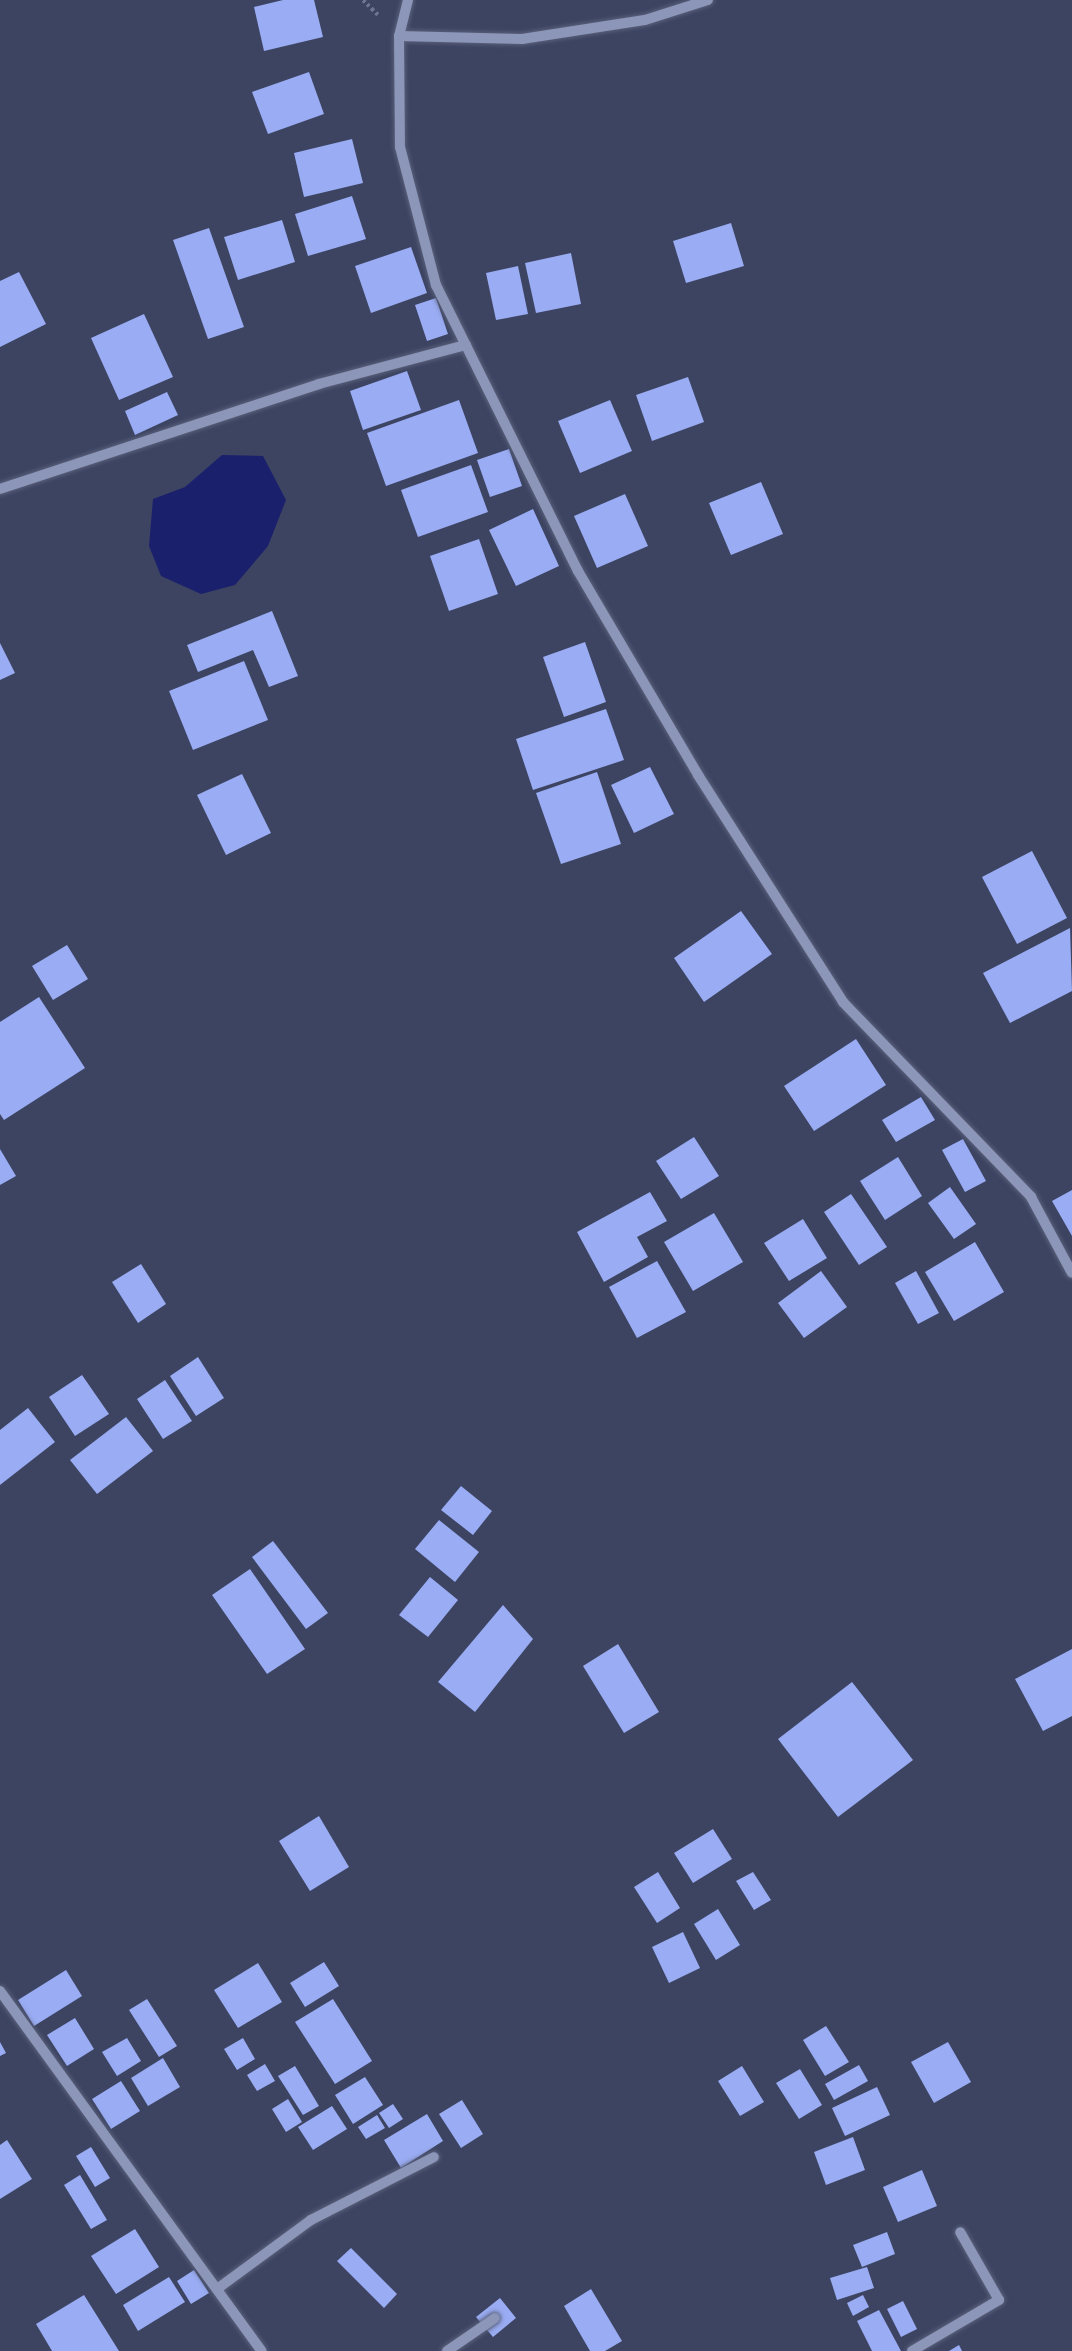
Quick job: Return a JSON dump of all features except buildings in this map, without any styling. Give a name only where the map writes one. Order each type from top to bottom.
[{"type":"street","points":[[408,0],[399,36],[400,147],[436,285],[578,571],[698,775],[843,1002],[1031,1197],[1072,1273]]},
{"type":"street","points":[[399,36],[522,39],[645,20],[708,0]]},
{"type":"street","points":[[0,489],[319,384],[466,345]]},
{"type":"street","points":[[0,1991],[262,2351]]},
{"type":"street","points":[[217,2289],[311,2220],[434,2157]]},
{"type":"street","points":[[912,2351],[999,2300],[960,2232]]},
{"type":"street","points":[[447,2351],[495,2318]]},
{"type":"shaded area","points":[[222,455],[263,456],[286,500],[268,546],[235,585],[201,594],[161,576],[149,546],[153,499],[185,487]]}]
